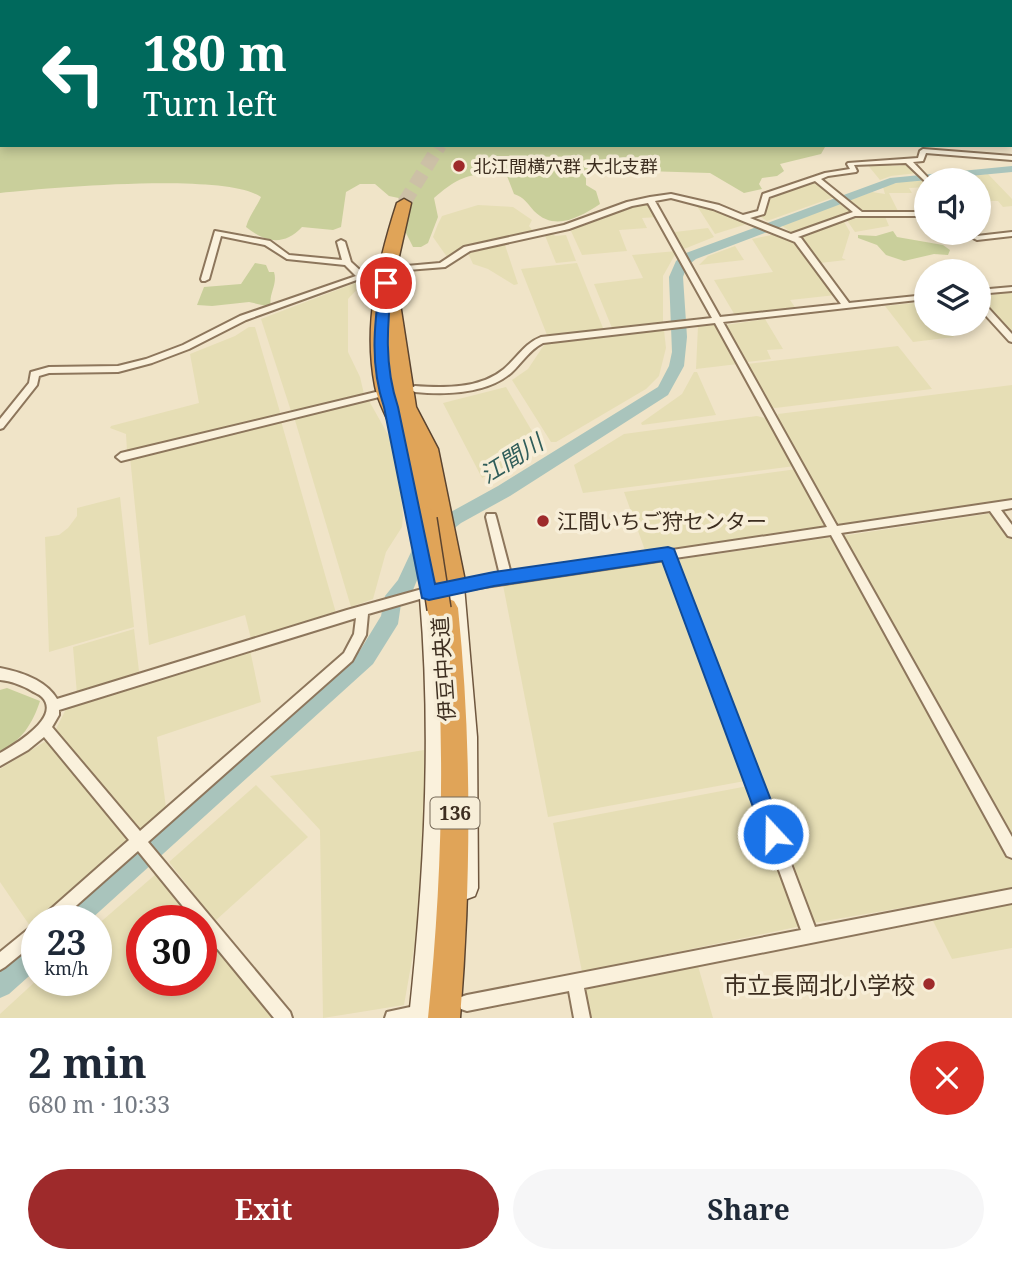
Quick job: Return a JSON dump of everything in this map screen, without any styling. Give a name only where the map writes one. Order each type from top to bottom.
[{"type":"highway","name":"136","points":[[406,203],[391,250],[379,335],[383,384],[397,398],[428,521],[434,595]]},
{"type":"highway","points":[[397,398],[428,449],[428,521],[449,557],[434,595]]},
{"type":"highway","name":"伊豆中央道","points":[[423,1017],[444,870],[449,754],[428,521]]},
{"type":"highway","name":"伊豆中央道","points":[[434,595],[452,667],[457,754],[450,965],[457,1013]]},
{"type":"street","points":[[743,218],[761,212],[766,197],[829,173],[854,171],[850,164],[853,163],[922,160],[922,152],[928,151],[1012,158]]},
{"type":"street","points":[[908,161],[915,168]]},
{"type":"street","points":[[816,178],[860,214]]},
{"type":"street","points":[[395,269],[442,265],[467,248],[574,225],[650,199],[671,196],[716,207],[802,243],[847,306]]},
{"type":"street","points":[[650,199],[1012,851]]},
{"type":"street","points":[[791,237],[842,217],[860,214],[914,214]]},
{"type":"street","points":[[205,279],[218,233],[267,243],[287,257],[347,263]]},
{"type":"street","points":[[991,236],[1012,234]]},
{"type":"street","points":[[341,242],[347,263],[361,275]]},
{"type":"street","points":[[0,426],[34,383],[34,374],[43,371],[118,369],[156,358],[243,318],[278,308],[383,269]]},
{"type":"street","points":[[991,291],[1012,289]]},
{"type":"street","points":[[121,457],[397,398],[447,391],[495,378],[503,374],[534,343],[541,340],[914,298]]},
{"type":"street","points":[[991,316],[1012,339]]},
{"type":"street","points":[[54,706],[369,610],[506,577],[1012,504]]},
{"type":"street","points":[[993,507],[1012,533]]},
{"type":"street","points":[[491,517],[506,577]]},
{"type":"street","points":[[668,554],[811,936]]},
{"type":"street","points":[[66,905],[141,843],[348,657],[369,610]]},
{"type":"street","points":[[0,674],[40,688],[50,695],[54,706],[52,716],[43,729],[30,742],[0,760]]},
{"type":"street","points":[[43,729],[51,734],[284,1018]]},
{"type":"street","points":[[457,1013],[575,984],[1012,896]]},
{"type":"street","points":[[0,962],[21,944]]},
{"type":"street","points":[[575,984],[582,1018]]},
{"type":"street","points":[[393,1018],[423,1017]]},
{"type":"shaded area","points":[[866,163],[910,165],[914,173],[880,180]]},
{"type":"shaded area","points":[[991,177],[1012,199],[1012,206],[1003,207],[998,201],[991,201]]},
{"type":"shaded area","points":[[817,180],[837,196],[767,221],[758,215],[766,212],[769,200],[774,197]]},
{"type":"shaded area","points":[[914,180],[914,188],[909,188],[912,193],[889,193],[898,211],[862,212],[850,200],[872,192],[885,194],[883,187]]},
{"type":"shaded area","points":[[649,201],[658,217],[642,218],[647,228],[619,230],[627,251],[582,255],[571,231],[628,206]]},
{"type":"shaded area","points":[[844,202],[853,212],[792,233],[781,225]]},
{"type":"shaded area","points":[[695,203],[716,208],[750,223],[715,234]]},
{"type":"shaded area","points":[[478,205],[513,207],[532,220],[529,226],[533,231],[470,244],[447,257],[433,237],[442,216]]},
{"type":"shaded area","points":[[884,214],[889,226],[855,232],[846,219],[862,215]]},
{"type":"shaded area","points":[[843,220],[850,232],[842,258],[846,260],[820,263],[798,235]]},
{"type":"shaded area","points":[[708,228],[714,237],[684,249],[674,234],[675,232]]},
{"type":"shaded area","points":[[551,232],[555,236],[566,235],[576,261],[556,263],[544,233]]},
{"type":"shaded area","points":[[776,234],[795,241],[836,295],[790,300],[797,310],[736,317],[714,280],[773,272],[752,239]]},
{"type":"shaded area","points":[[504,242],[518,284],[514,285],[488,269],[473,264],[468,253],[469,250]]},
{"type":"shaded area","points":[[735,246],[744,260],[699,265],[708,256]]},
{"type":"shaded area","points":[[677,251],[663,276],[663,323],[612,328],[594,284],[643,278],[632,255]]},
{"type":"shaded area","points":[[577,263],[602,331],[547,335],[521,269]]},
{"type":"shaded area","points":[[366,280],[348,299],[348,352],[360,377],[364,394],[291,411],[261,319]]},
{"type":"shaded area","points":[[1012,292],[1012,334],[991,311],[991,295]]},
{"type":"shaded area","points":[[914,303],[914,336],[954,337],[913,342],[885,306]]},
{"type":"shaded area","points":[[765,319],[783,349],[767,350],[771,359],[747,362],[726,325]]},
{"type":"shaded area","points":[[716,324],[738,364],[696,369],[698,326]]},
{"type":"shaded area","points":[[249,327],[255,327],[280,412],[278,415],[127,451],[126,434],[110,428],[111,426],[199,403],[190,354],[235,336]]},
{"type":"shaded area","points":[[664,330],[666,348],[659,376],[646,389],[556,442],[551,442],[512,380],[528,369],[546,342]]},
{"type":"shaded area","points":[[898,346],[932,389],[775,408],[771,407],[747,364]]},
{"type":"shaded area","points":[[694,372],[697,372],[716,415],[642,425],[641,423],[682,394]]},
{"type":"shaded area","points":[[1012,385],[1012,500],[839,524],[832,519],[778,419],[778,414]]},
{"type":"shaded area","points":[[506,387],[542,448],[482,478],[443,403]]},
{"type":"shaded area","points":[[368,399],[391,440],[398,461],[403,517],[402,527],[386,552],[373,599],[351,607],[294,417]]},
{"type":"shaded area","points":[[757,416],[769,419],[795,466],[583,493],[574,465],[624,434]]},
{"type":"shaded area","points":[[281,421],[336,613],[251,639],[245,615],[149,645],[130,457]]},
{"type":"shaded area","points":[[797,469],[826,523],[824,526],[646,553],[624,492]]},
{"type":"shaded area","points":[[120,497],[134,627],[49,652],[45,537],[59,535],[68,528],[77,516],[77,508]]},
{"type":"shaded area","points":[[993,513],[1012,539],[1012,843],[842,536]]},
{"type":"shaded area","points":[[834,537],[1012,860],[1012,889],[813,923],[675,560]]},
{"type":"shaded area","points":[[666,561],[745,781],[548,817],[503,585]]},
{"type":"shaded area","points":[[134,629],[139,671],[134,676],[77,694],[73,647]]},
{"type":"shaded area","points":[[250,650],[261,702],[157,737],[166,808],[142,830],[136,828],[56,729],[66,709]]},
{"type":"shaded area","points":[[46,741],[127,836],[126,841],[54,905],[21,905],[21,913],[0,882],[0,769]]},
{"type":"shaded area","points":[[424,750],[425,849],[422,903],[404,1005],[323,1018],[320,830],[270,776]]},
{"type":"shaded area","points":[[256,785],[308,837],[217,919],[217,905],[203,905],[169,862]]},
{"type":"shaded area","points":[[748,786],[801,926],[582,972],[553,823]]},
{"type":"shaded area","points":[[156,874],[182,905],[126,905],[126,996],[217,996],[217,948],[274,1018],[0,1018],[0,1014],[21,995],[112,996],[112,912]]},
{"type":"shaded area","points":[[1012,903],[1012,948],[952,959],[933,921]]},
{"type":"shaded area","points":[[698,966],[713,1018],[587,1018],[583,995],[586,987]]},
{"type":"green space","points":[[0,147],[825,147],[821,154],[780,164],[784,171],[777,176],[762,178],[759,184],[762,189],[744,193],[710,173],[645,171],[624,167],[594,170],[586,177],[586,185],[596,191],[600,204],[584,214],[559,221],[542,217],[514,194],[507,176],[485,174],[467,177],[434,198],[438,217],[428,243],[421,247],[413,247],[404,229],[413,201],[389,196],[375,184],[360,184],[346,192],[341,227],[333,230],[302,227],[282,240],[268,239],[246,227],[261,197],[241,189],[176,183],[0,193]]},
{"type":"green space","points":[[893,231],[897,237],[914,240],[914,245],[943,245],[950,250],[948,255],[934,254],[904,261],[886,255],[877,245],[858,238],[858,235],[876,236]]},
{"type":"green space","points":[[255,263],[266,265],[269,272],[274,272],[271,307],[249,302],[197,305],[204,287],[241,284]]},
{"type":"green space","points":[[7,688],[40,701],[25,731],[0,751],[0,690]]},
{"type":"waterway","name":"江間川","points":[[89,905],[366,658],[391,618],[392,602],[406,584],[418,555],[431,537],[455,518],[504,491],[663,391],[671,379],[679,352],[680,322],[676,277],[681,264],[691,256],[894,180],[1012,169]]},
{"type":"waterway","name":"江間川","points":[[0,985],[21,966]]},
{"type":"tunnel","points":[[404,203],[439,147]]},
{"type":"place","name":"北江間横穴群 大北支群","points":[[459,166]]},
{"type":"place","name":"江間いちご狩センター","points":[[543,521]]},
{"type":"place","name":"市立長岡北小学校","points":[[929,984]]},
{"type":"route","points":[[386,283],[379,335],[383,384],[391,407],[429,593],[494,579],[668,554],[773,834]]}]
